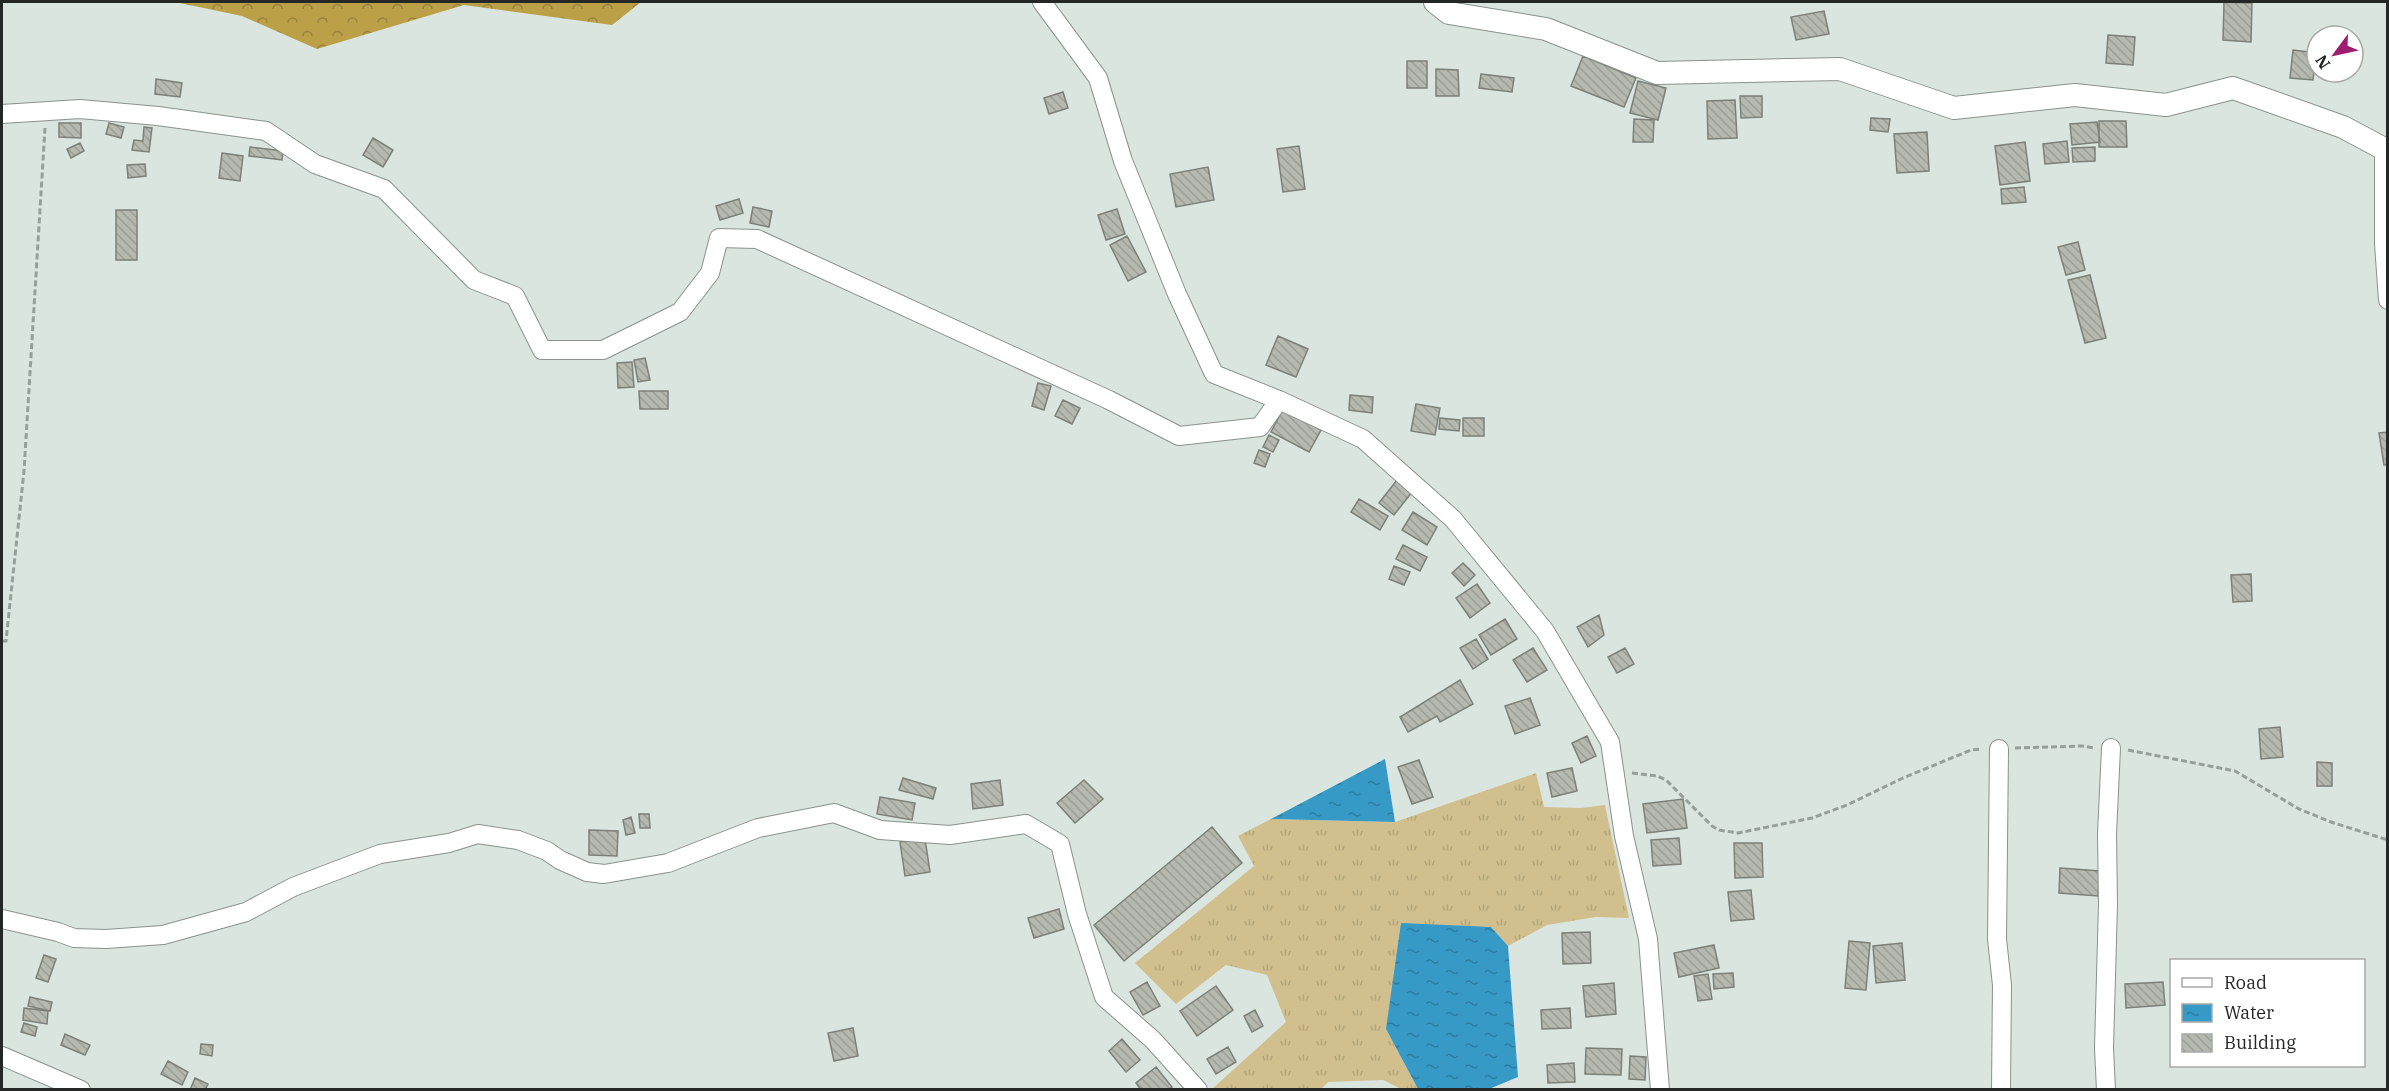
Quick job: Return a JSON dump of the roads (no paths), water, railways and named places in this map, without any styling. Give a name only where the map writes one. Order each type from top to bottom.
[{"type":"street","points":[[1042,2],[1098,78],[1123,161],[1177,294],[1215,374],[1279,400],[1363,439],[1453,519],[1545,631],[1610,742],[1624,836],[1648,939],[1660,1089]]},
{"type":"street","points":[[1435,2],[1449,13],[1546,29],[1657,73],[1840,69],[1954,108],[2075,95],[2166,105],[2234,88],[2343,127],[2386,150],[2384,244],[2388,300]]},
{"type":"street","points":[[2,114],[80,109],[147,115],[266,131],[315,164],[384,189],[474,280],[515,296],[542,350],[603,350],[680,312],[710,273],[719,238],[757,239],[1109,400],[1179,436],[1260,427],[1279,400]]},
{"type":"street","points":[[2106,1089],[2104,1048],[2108,904],[2107,834],[2111,748]]},
{"type":"street","points":[[1999,749],[1997,939],[2002,985],[2001,1089]]},
{"type":"street","points":[[2,919],[74,938],[106,939],[163,935],[246,912],[293,887],[380,854],[449,843],[478,834],[518,840],[547,851],[560,860],[587,872],[604,874],[668,863],[758,828],[834,813],[880,830],[950,835],[1026,824],[1060,844],[1077,914],[1104,997],[1153,1040],[1198,1089]]},
{"type":"street","points":[[2,1056],[81,1089]]},
{"type":"water","points":[[1385,759],[1395,822],[1271,819]]},
{"type":"water","points":[[1401,923],[1491,927],[1508,946],[1518,1077],[1489,1089],[1418,1089],[1386,1029]]}]
